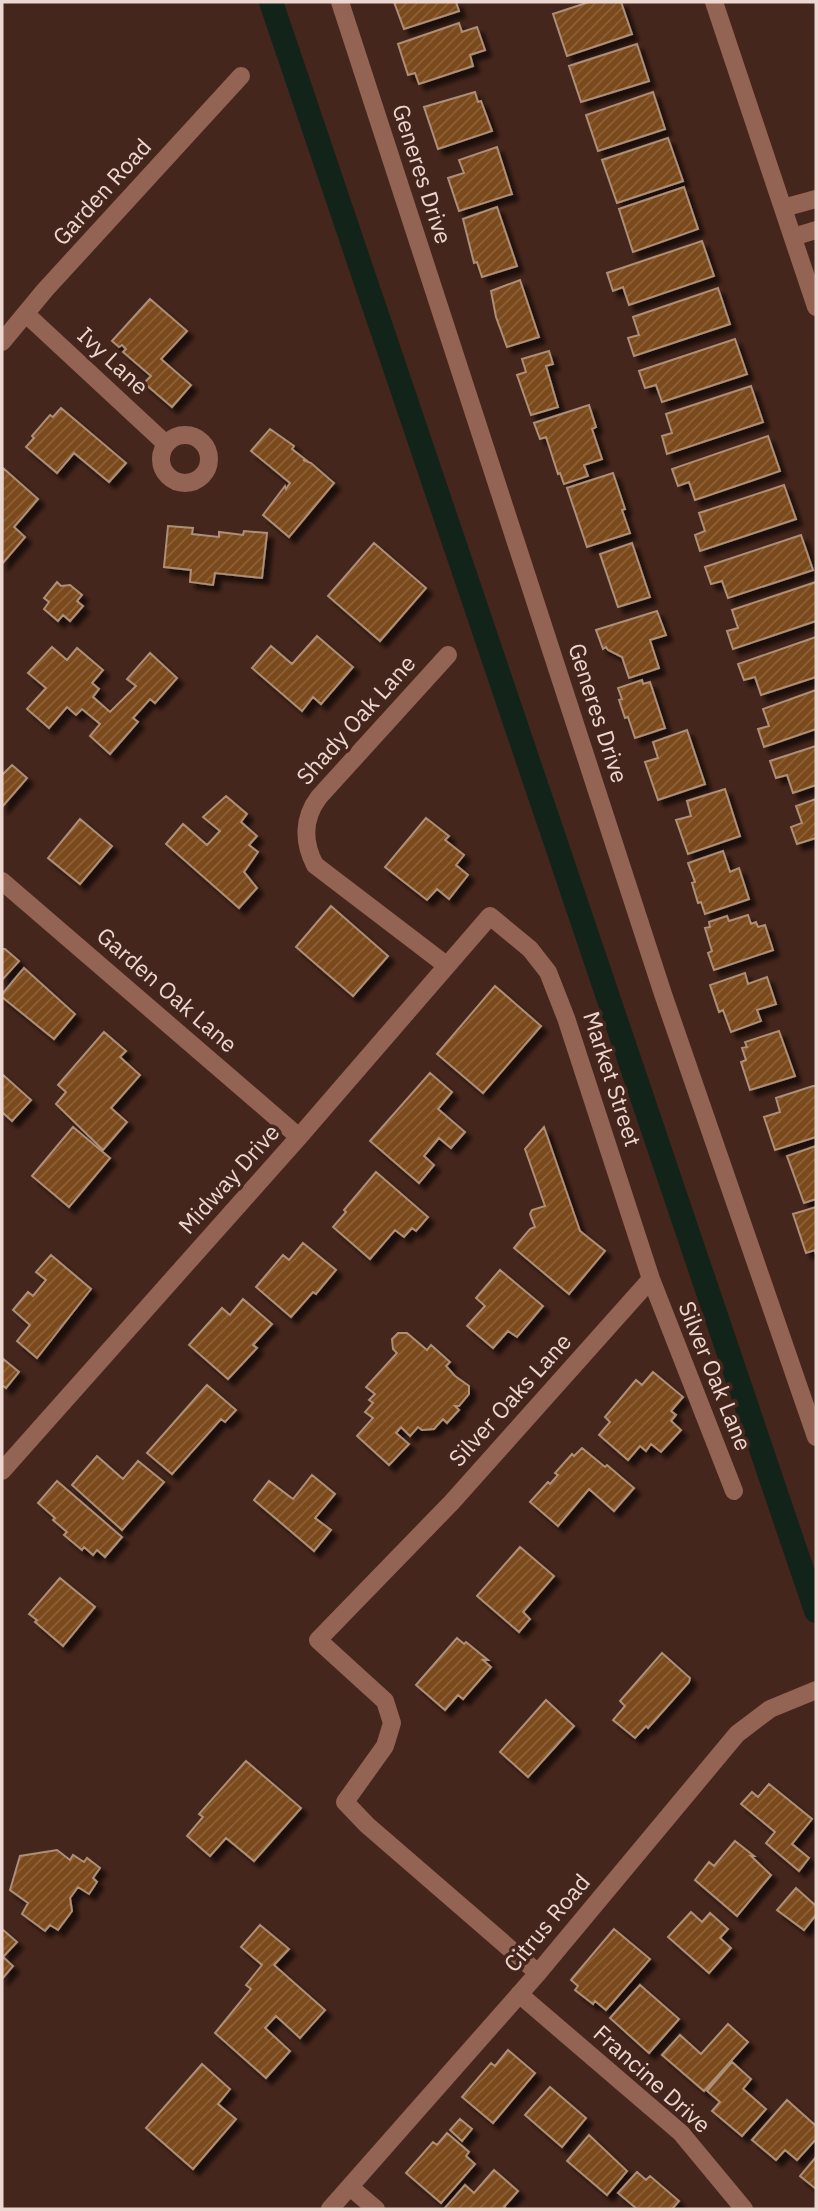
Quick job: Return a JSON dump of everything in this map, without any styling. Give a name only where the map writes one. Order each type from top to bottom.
[{"type":"street","name":"Generes Drive","points":[[340,2],[663,994],[816,1437]]},
{"type":"street","points":[[714,2],[816,307]]},
{"type":"street","name":"Garden Road","points":[[2,342],[241,76]]},
{"type":"street","points":[[783,208],[816,199]]},
{"type":"street","points":[[793,237],[816,230]]},
{"type":"street","name":"Ivy Lane","points":[[26,314],[166,444]]},
{"type":"street","name":"Shady Oak Lane","points":[[446,965],[315,865],[310,855],[306,825],[309,810],[319,797],[448,655]]},
{"type":"street","name":"Garden Oak Lane","points":[[2,881],[299,1137]]},
{"type":"street","name":"Midway Drive","points":[[2,1471],[299,1137],[490,916]]},
{"type":"street","name":"Market Street","points":[[490,916],[530,949],[548,972],[566,1018],[651,1279]]},
{"type":"street","name":"Silver Oak Lane","points":[[651,1279],[734,1491]]},
{"type":"street","name":"Silver Oaks Lane","points":[[538,1973],[367,1825],[345,1802],[386,1746],[392,1723],[385,1701],[318,1640],[452,1502],[651,1279]]},
{"type":"street","name":"Citrus Road","points":[[330,2209],[538,1973],[737,1734],[770,1709],[814,1691]]},
{"type":"street","name":"Francine Drive","points":[[519,1994],[681,2133],[744,2209]]},
{"type":"street","points":[[350,2187],[376,2209]]},
{"type":"building","points":[[394,2],[456,2],[459,11],[404,29]]},
{"type":"building","points":[[589,2],[621,2],[632,34],[567,56],[553,14]]},
{"type":"building","points":[[459,23],[462,32],[477,27],[485,50],[470,55],[473,66],[419,84],[415,73],[408,75],[398,44]]},
{"type":"building","points":[[637,44],[649,81],[581,102],[569,66]]},
{"type":"building","points":[[475,92],[492,131],[438,149],[424,107]]},
{"type":"building","points":[[653,92],[665,129],[598,151],[586,115]]},
{"type":"building","points":[[668,138],[683,181],[617,203],[602,160]]},
{"type":"building","points":[[497,147],[512,194],[459,211],[448,178],[464,173],[459,160]]},
{"type":"building","points":[[684,187],[698,229],[633,252],[619,209]]},
{"type":"building","points":[[497,207],[517,266],[482,277],[477,262],[474,263],[463,219]]},
{"type":"building","points":[[702,241],[714,276],[629,305],[623,287],[613,291],[607,273]]},
{"type":"building","points":[[520,280],[539,337],[507,347],[496,317],[491,291]]},
{"type":"building","points":[[718,288],[730,324],[634,356],[628,338],[639,335],[633,317]]},
{"type":"building","points":[[150,299],[187,331],[161,359],[191,385],[172,407],[144,383],[151,376],[123,352],[126,349],[122,345],[119,347],[112,341]]},
{"type":"building","points":[[735,339],[747,374],[662,402],[656,385],[645,388],[639,371]]},
{"type":"building","points":[[549,351],[553,364],[546,366],[558,407],[531,415],[517,375],[526,372],[522,359]]},
{"type":"building","points":[[751,386],[763,422],[667,454],[662,436],[672,433],[666,414]]},
{"type":"building","points":[[589,405],[596,427],[592,429],[602,459],[584,465],[588,476],[564,484],[546,437],[540,439],[534,423]]},
{"type":"building","points":[[61,408],[126,463],[109,482],[74,453],[57,473],[26,447],[50,415],[53,417]]},
{"type":"building","points":[[270,429],[294,446],[292,449],[306,460],[303,460],[311,463],[334,483],[289,537],[263,515],[290,483],[251,451]]},
{"type":"building","points":[[768,436],[780,471],[695,500],[689,482],[678,486],[672,469]]},
{"type":"building","points":[[3,468],[38,499],[14,527],[25,537],[2,564]]},
{"type":"building","points":[[613,473],[630,533],[587,547],[567,488]]},
{"type":"building","points":[[784,485],[796,519],[700,551],[695,535],[705,531],[699,513]]},
{"type":"building","points":[[168,526],[193,528],[192,534],[219,537],[219,532],[243,535],[244,531],[267,533],[262,578],[215,573],[213,585],[190,582],[191,570],[164,567]]},
{"type":"building","points":[[801,535],[813,570],[728,598],[722,581],[711,584],[705,567]]},
{"type":"building","points":[[374,543],[426,588],[380,641],[328,596]]},
{"type":"building","points":[[632,543],[650,597],[618,607],[600,554]]},
{"type":"building","points":[[57,582],[61,586],[70,585],[82,595],[77,601],[83,606],[70,621],[63,615],[58,621],[44,609],[49,602],[44,598]]},
{"type":"building","points":[[816,582],[816,621],[733,649],[727,631],[738,628],[732,610]]},
{"type":"building","points":[[657,611],[666,635],[650,640],[659,668],[629,678],[622,657],[606,647],[603,649],[596,630]]},
{"type":"building","points":[[317,636],[353,667],[321,704],[313,697],[302,711],[252,668],[271,646],[292,664]]},
{"type":"building","points":[[816,637],[816,677],[761,695],[755,677],[744,680],[738,664]]},
{"type":"building","points":[[52,647],[67,660],[77,648],[103,670],[92,683],[99,689],[93,697],[110,712],[136,686],[127,679],[150,653],[177,678],[155,703],[150,699],[133,718],[138,722],[110,754],[90,736],[100,724],[82,709],[76,715],[67,707],[49,728],[27,709],[46,688],[28,673]]},
{"type":"building","points":[[642,680],[643,684],[650,682],[665,728],[635,738],[628,717],[625,718],[618,688]]},
{"type":"building","points":[[816,690],[816,729],[764,747],[758,729],[769,726],[763,709]]},
{"type":"building","points":[[687,730],[705,784],[658,800],[645,762],[658,758],[653,742]]},
{"type":"building","points":[[816,746],[816,785],[793,793],[787,775],[776,778],[770,761]]},
{"type":"building","points":[[12,765],[27,778],[2,807],[2,773]]},
{"type":"building","points":[[725,789],[740,836],[688,854],[676,820],[691,816],[687,801]]},
{"type":"building","points":[[226,796],[247,814],[241,822],[257,836],[249,845],[258,852],[244,872],[257,888],[239,908],[166,844],[183,824],[207,845],[220,831],[203,817]]},
{"type":"building","points":[[816,799],[816,838],[797,844],[791,827],[802,823],[796,806]]},
{"type":"building","points":[[426,818],[449,836],[445,840],[464,855],[456,865],[468,875],[449,899],[437,889],[427,900],[385,867]]},
{"type":"building","points":[[80,819],[112,846],[80,884],[48,858]]},
{"type":"building","points":[[723,851],[730,872],[739,868],[749,899],[705,914],[701,902],[698,903],[692,883],[695,882],[688,863]]},
{"type":"building","points":[[331,906],[388,956],[353,996],[296,947]]},
{"type":"building","points":[[748,915],[751,924],[756,922],[758,927],[765,925],[773,950],[714,970],[708,953],[712,951],[705,928],[710,927],[709,922],[727,916],[729,921]]},
{"type":"building","points":[[2,949],[19,961],[2,980]]},
{"type":"building","points":[[24,968],[75,1014],[54,1039],[2,997]]},
{"type":"building","points":[[745,973],[748,984],[767,977],[776,1004],[757,1010],[761,1021],[731,1032],[723,1010],[719,1012],[710,985]]},
{"type":"building","points":[[495,986],[541,1026],[483,1093],[437,1054]]},
{"type":"building","points":[[779,1031],[795,1076],[750,1090],[741,1062],[746,1060],[742,1048],[747,1047],[745,1042]]},
{"type":"building","points":[[104,1032],[126,1051],[120,1057],[140,1075],[111,1108],[127,1122],[103,1150],[56,1104],[66,1092],[58,1085]]},
{"type":"building","points":[[430,1073],[452,1092],[438,1109],[465,1132],[451,1148],[439,1138],[424,1156],[434,1165],[419,1183],[370,1141]]},
{"type":"building","points":[[2,1074],[31,1100],[12,1121],[2,1112]]},
{"type":"building","points":[[816,1086],[816,1137],[775,1150],[764,1117],[780,1112],[776,1098]]},
{"type":"building","points":[[73,1127],[110,1158],[69,1207],[32,1176]]},
{"type":"building","points":[[544,1127],[580,1231],[605,1251],[569,1294],[514,1248],[530,1229],[535,1227],[530,1214],[532,1210],[545,1206],[525,1149]]},
{"type":"building","points":[[816,1146],[816,1199],[804,1203],[787,1156]]},
{"type":"building","points":[[376,1172],[428,1217],[416,1231],[412,1228],[404,1237],[395,1230],[370,1259],[333,1227]]},
{"type":"building","points":[[816,1207],[816,1254],[815,1250],[806,1253],[793,1214]]},
{"type":"building","points":[[303,1243],[336,1270],[316,1294],[313,1292],[291,1317],[256,1287],[283,1255],[289,1260]]},
{"type":"building","points":[[51,1255],[91,1289],[37,1358],[17,1341],[30,1325],[13,1310],[28,1292],[33,1296],[46,1280],[36,1272]]},
{"type":"building","points":[[500,1270],[543,1306],[517,1337],[508,1331],[493,1348],[467,1326],[485,1306],[476,1298]]},
{"type":"building","points":[[243,1299],[272,1324],[253,1345],[257,1348],[228,1379],[189,1345],[222,1308],[230,1315]]},
{"type":"building","points":[[398,1333],[407,1333],[427,1350],[431,1345],[450,1362],[446,1366],[455,1376],[469,1386],[469,1394],[459,1406],[455,1406],[459,1410],[447,1423],[443,1419],[434,1429],[422,1430],[418,1427],[410,1436],[401,1427],[396,1433],[409,1444],[389,1465],[357,1436],[373,1418],[365,1412],[373,1403],[369,1400],[375,1394],[366,1387],[397,1353],[393,1349],[392,1339]]},
{"type":"building","points":[[2,1358],[19,1372],[6,1388],[2,1385]]},
{"type":"building","points":[[653,1372],[683,1397],[671,1411],[676,1415],[671,1421],[681,1430],[661,1452],[651,1444],[646,1451],[640,1446],[628,1460],[599,1435],[610,1422],[605,1417],[636,1380],[642,1385]]},
{"type":"building","points":[[207,1385],[236,1410],[225,1422],[221,1419],[172,1474],[147,1453]]},
{"type":"building","points":[[582,1448],[634,1488],[614,1511],[589,1489],[558,1526],[530,1502],[558,1475],[555,1473],[572,1454],[574,1456]]},
{"type":"building","points":[[97,1456],[123,1479],[138,1461],[164,1482],[122,1530],[72,1485]]},
{"type":"building","points":[[312,1475],[335,1494],[315,1518],[331,1530],[314,1551],[254,1500],[269,1481],[293,1499]]},
{"type":"building","points":[[57,1481],[122,1537],[105,1557],[97,1550],[93,1555],[84,1547],[82,1550],[64,1535],[67,1532],[38,1503]]},
{"type":"building","points":[[520,1547],[554,1576],[523,1612],[530,1619],[519,1632],[477,1596]]},
{"type":"building","points":[[60,1578],[95,1607],[63,1646],[29,1614]]},
{"type":"building","points":[[457,1638],[488,1660],[483,1660],[491,1667],[463,1699],[458,1695],[445,1710],[416,1685]]},
{"type":"building","points":[[662,1653],[690,1678],[689,1682],[648,1728],[646,1726],[635,1738],[613,1720],[625,1706],[620,1701]]},
{"type":"building","points":[[546,1700],[574,1726],[528,1777],[500,1752]]},
{"type":"building","points":[[246,1761],[301,1808],[254,1861],[226,1838],[210,1856],[187,1836],[203,1817],[199,1814]]},
{"type":"building","points":[[769,1784],[812,1819],[792,1844],[809,1858],[799,1871],[766,1843],[775,1832],[741,1804],[752,1792],[758,1797]]},
{"type":"building","points":[[735,1841],[754,1856],[751,1856],[771,1875],[737,1916],[695,1880],[709,1862],[714,1866]]},
{"type":"building","points":[[57,1850],[70,1860],[73,1855],[84,1862],[87,1858],[100,1868],[93,1878],[97,1882],[89,1894],[78,1887],[70,1898],[72,1911],[58,1930],[50,1925],[45,1931],[22,1914],[28,1903],[10,1890],[20,1856]]},
{"type":"building","points":[[796,1888],[816,1906],[816,1915],[804,1930],[777,1910]]},
{"type":"building","points":[[691,1912],[702,1922],[710,1913],[728,1929],[720,1938],[731,1948],[709,1973],[668,1937]]},
{"type":"building","points":[[260,1925],[289,1949],[274,1965],[325,2010],[300,2038],[276,2016],[265,2028],[290,2051],[266,2078],[215,2033],[251,1989],[246,1985],[262,1965],[241,1947]]},
{"type":"building","points":[[2,1929],[17,1942],[3,1957],[13,1966],[2,1979]]},
{"type":"building","points":[[614,1929],[650,1959],[606,2010],[575,1990],[578,1986],[571,1980]]},
{"type":"building","points":[[640,1985],[679,2019],[649,2053],[610,2018]]},
{"type":"building","points":[[728,2024],[748,2042],[704,2091],[662,2055],[680,2035],[701,2054]]},
{"type":"building","points":[[508,2050],[535,2073],[493,2123],[462,2097],[491,2063],[495,2066]]},
{"type":"building","points":[[732,2062],[751,2079],[743,2089],[766,2109],[742,2136],[712,2111],[720,2102],[707,2091]]},
{"type":"building","points":[[202,2064],[230,2089],[218,2104],[236,2119],[193,2169],[146,2128]]},
{"type":"building","points":[[550,2087],[586,2118],[562,2147],[525,2115]]},
{"type":"building","points":[[787,2100],[816,2126],[816,2139],[797,2160],[785,2150],[776,2160],[752,2140]]},
{"type":"building","points":[[460,2119],[472,2129],[462,2141],[450,2130]]},
{"type":"building","points":[[447,2133],[469,2152],[466,2156],[475,2164],[441,2203],[406,2173],[433,2142],[437,2145]]},
{"type":"building","points":[[589,2135],[627,2171],[607,2195],[567,2161]]},
{"type":"building","points":[[816,2157],[816,2189],[800,2176]]},
{"type":"building","points":[[494,2170],[518,2191],[504,2207],[506,2209],[444,2209],[465,2185],[474,2193]]},
{"type":"building","points":[[637,2172],[646,2180],[650,2176],[679,2201],[672,2209],[637,2209],[618,2193]]},
{"type":"waterway","points":[[271,2],[816,1611]]}]
